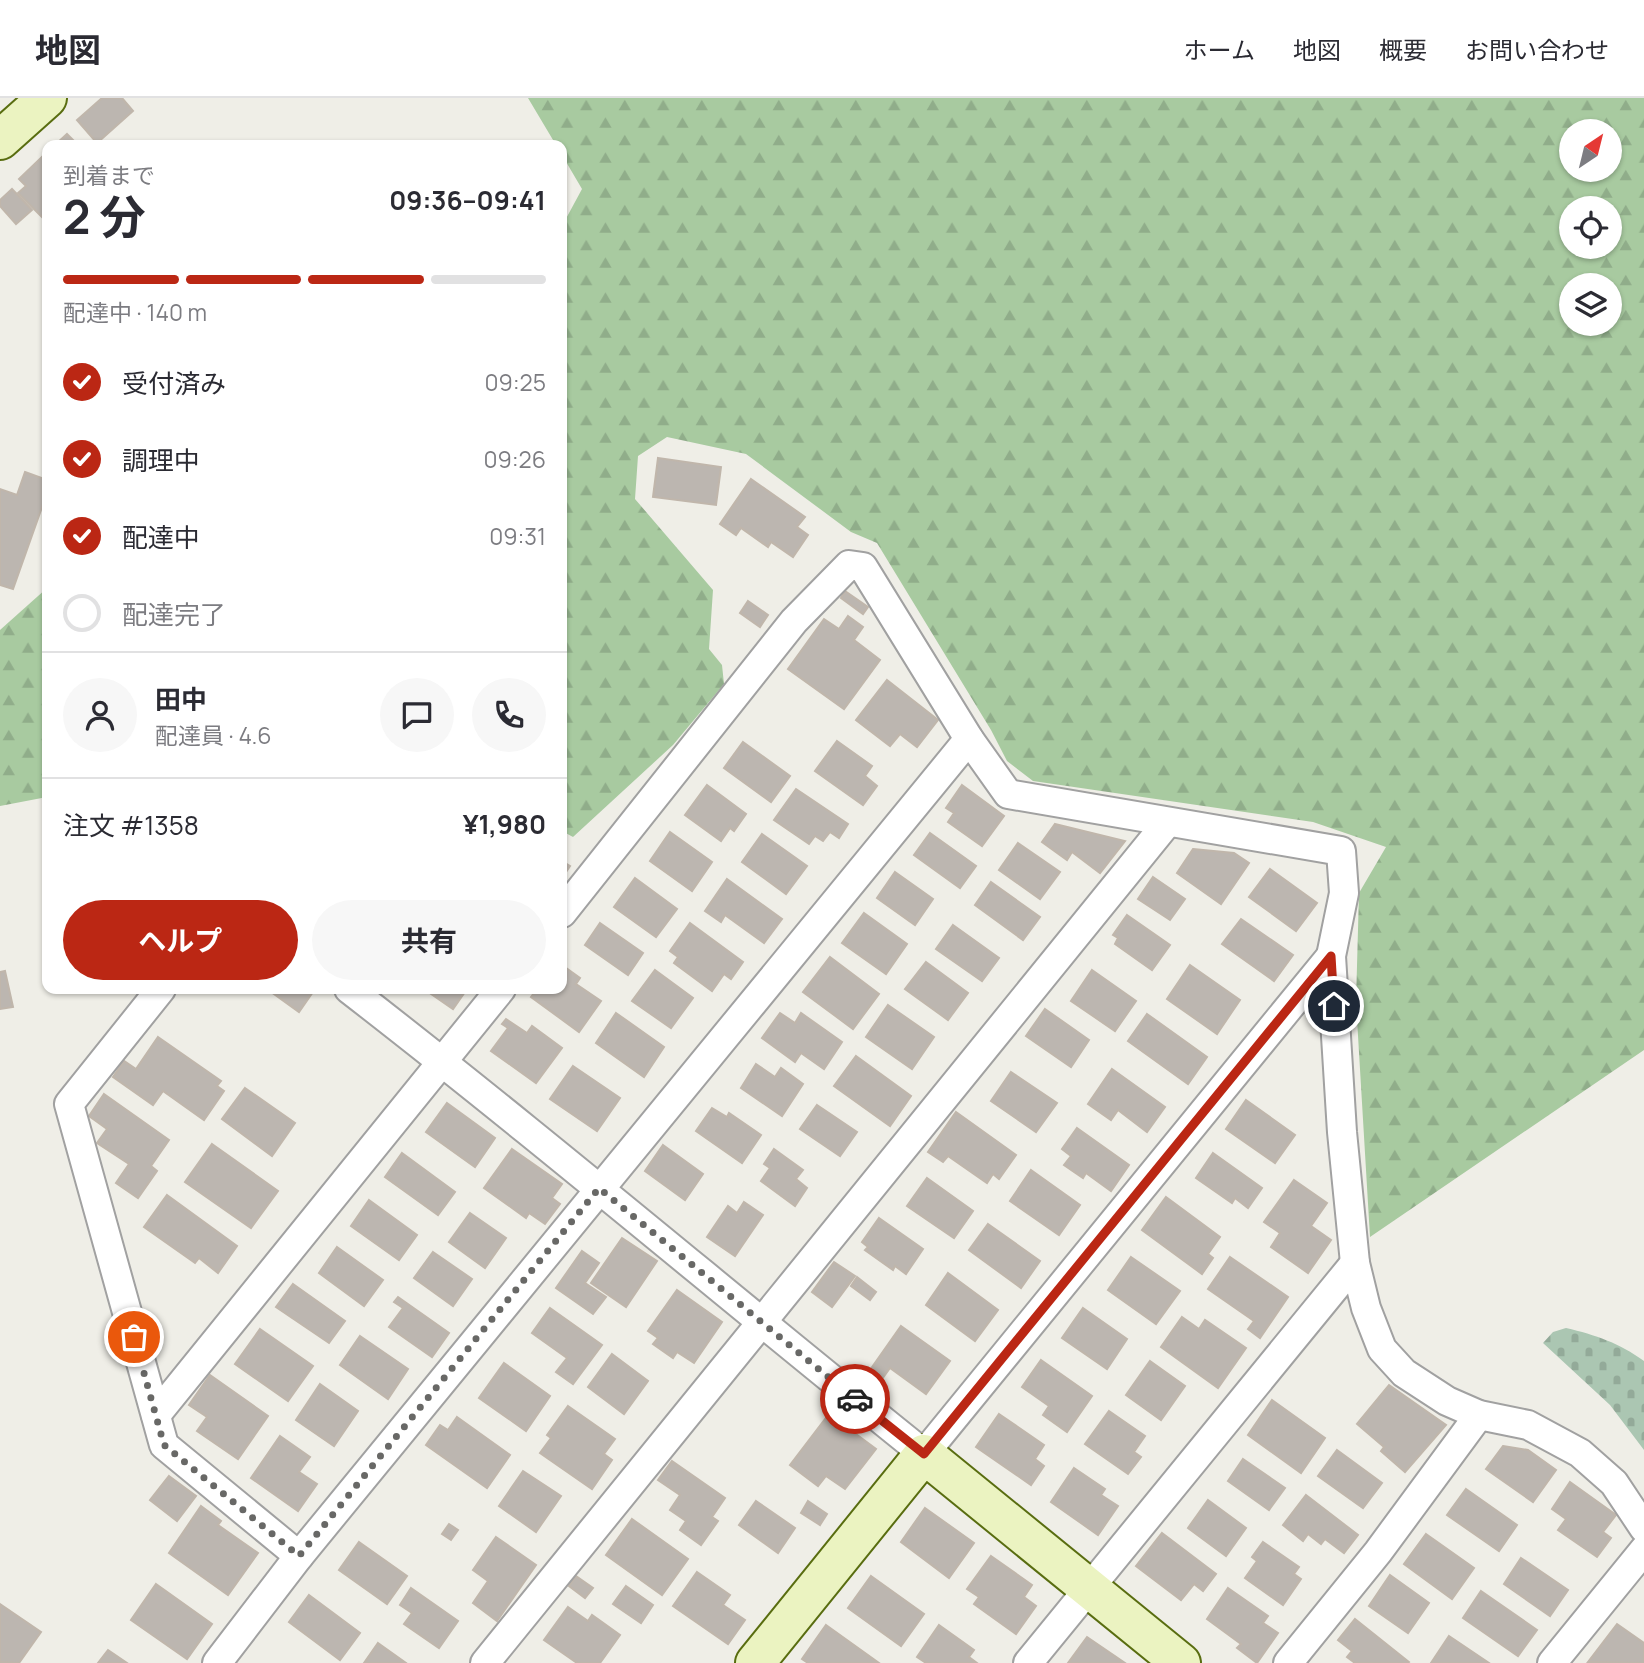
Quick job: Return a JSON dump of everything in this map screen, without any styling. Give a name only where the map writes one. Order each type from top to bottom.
[{"type":"street","points":[[0,141],[47,98]]},
{"type":"street","points":[[567,907],[794,621],[849,565],[863,567],[969,739],[1007,794],[1340,851],[1344,893],[1331,956],[1342,1132],[1355,1263],[1366,1308],[1382,1349],[1404,1373],[1447,1401],[1479,1415],[1528,1426],[1580,1453],[1615,1483],[1644,1528]]},
{"type":"street","points":[[217,1663],[299,1556],[969,739]]},
{"type":"street","points":[[485,1663],[1167,823]]},
{"type":"street","points":[[755,1663],[1331,956]]},
{"type":"street","points":[[157,994],[69,1104],[164,1445],[299,1556]]},
{"type":"street","points":[[355,994],[599,1188],[761,1323],[1181,1663]]},
{"type":"street","points":[[156,1415],[497,994]]},
{"type":"street","points":[[1028,1663],[1355,1263]]},
{"type":"street","points":[[1288,1663],[1378,1552],[1479,1415]]},
{"type":"street","points":[[1552,1663],[1644,1550]]},
{"type":"green space","points":[[528,98],[1644,98],[1644,1050],[1370,1237],[1356,1002],[1359,893],[1386,847],[1313,822],[1033,781],[1007,761],[991,730],[877,543],[851,532],[746,454],[667,437],[638,456],[635,499],[713,590],[709,649],[722,665],[724,684],[673,745],[573,837],[567,834],[567,217],[582,189],[567,164],[567,140],[553,140]]},
{"type":"green space","points":[[42,592],[42,798],[0,806],[0,630]]},
{"type":"green space","points":[[1566,1328],[1607,1340],[1644,1361],[1644,1450],[1610,1405],[1543,1343],[1553,1332]]},
{"type":"building","points":[[102,98],[122,98],[133,111],[100,140],[94,140],[77,120]]},
{"type":"building","points":[[67,134],[73,140],[60,140]]},
{"type":"building","points":[[42,157],[42,217],[18,193],[26,186],[19,179]]},
{"type":"building","points":[[12,189],[32,210],[16,224],[0,206],[0,200]]},
{"type":"building","points":[[658,458],[721,467],[716,505],[653,497]]},
{"type":"building","points":[[25,472],[42,478],[42,507],[13,589],[0,585],[0,489],[17,495]]},
{"type":"building","points":[[751,479],[805,517],[797,527],[808,535],[793,557],[771,542],[768,547],[741,528],[736,535],[720,524]]},
{"type":"building","points":[[845,591],[868,607],[863,614],[841,598]]},
{"type":"building","points":[[748,601],[768,615],[760,627],[740,613]]},
{"type":"building","points":[[848,616],[863,627],[854,640],[880,660],[844,709],[788,669],[824,619],[839,629]]},
{"type":"building","points":[[887,680],[938,720],[917,747],[900,734],[890,746],[856,720]]},
{"type":"building","points":[[837,741],[872,766],[865,776],[877,786],[863,805],[815,771]]},
{"type":"building","points":[[743,742],[790,776],[771,802],[724,768]]},
{"type":"building","points":[[707,785],[746,814],[734,831],[730,828],[721,841],[685,815]]},
{"type":"building","points":[[962,785],[1004,816],[982,846],[948,822],[954,813],[946,808]]},
{"type":"building","points":[[796,789],[848,824],[839,838],[830,832],[823,841],[815,836],[809,844],[774,820]]},
{"type":"building","points":[[1055,824],[1125,841],[1100,873],[1072,852],[1067,860],[1042,842]]},
{"type":"building","points":[[670,832],[712,862],[692,891],[650,861]]},
{"type":"building","points":[[930,833],[976,866],[960,888],[914,855]]},
{"type":"building","points":[[762,834],[807,866],[786,894],[742,862]]},
{"type":"building","points":[[1018,843],[1060,872],[1040,899],[999,870]]},
{"type":"building","points":[[1193,849],[1234,853],[1249,863],[1221,904],[1177,873]]},
{"type":"building","points":[[1270,869],[1317,903],[1296,931],[1249,897]]},
{"type":"building","points":[[895,872],[933,899],[915,925],[877,898]]},
{"type":"building","points":[[1153,877],[1185,899],[1170,920],[1138,899]]},
{"type":"building","points":[[635,878],[677,909],[656,937],[614,907]]},
{"type":"building","points":[[727,879],[782,919],[764,943],[725,915],[721,922],[705,911]]},
{"type":"building","points":[[991,882],[1040,917],[1023,940],[975,905]]},
{"type":"building","points":[[864,913],[907,944],[886,974],[842,943]]},
{"type":"building","points":[[1127,915],[1170,945],[1152,970],[1115,944],[1118,938],[1113,935]]},
{"type":"building","points":[[1241,919],[1293,955],[1274,981],[1222,944]]},
{"type":"building","points":[[600,923],[643,953],[628,975],[585,945]]},
{"type":"building","points":[[690,923],[743,962],[731,979],[724,974],[712,991],[674,963],[678,957],[670,951]]},
{"type":"building","points":[[953,925],[999,958],[982,981],[936,949]]},
{"type":"building","points":[[830,957],[879,994],[853,1029],[803,992]]},
{"type":"building","points":[[926,962],[968,993],[948,1020],[905,989]]},
{"type":"building","points":[[1190,965],[1240,1000],[1217,1034],[1167,999]]},
{"type":"building","points":[[567,969],[580,978],[576,984],[601,1001],[579,1032],[531,997],[533,994],[567,994]]},
{"type":"building","points":[[655,970],[693,998],[671,1028],[632,1001]]},
{"type":"building","points":[[1092,970],[1136,1001],[1115,1031],[1071,1001]]},
{"type":"building","points":[[5,971],[13,1007],[0,1009],[0,972]]},
{"type":"building","points":[[274,994],[312,994],[299,1012]]},
{"type":"building","points":[[431,994],[464,994],[453,1009]]},
{"type":"building","points":[[888,1005],[934,1037],[912,1069],[866,1037]]},
{"type":"building","points":[[1045,1009],[1089,1040],[1071,1067],[1026,1036]]},
{"type":"building","points":[[616,1013],[664,1047],[644,1077],[596,1043]]},
{"type":"building","points":[[780,1013],[795,1023],[801,1013],[842,1042],[824,1069],[801,1053],[795,1062],[762,1038]]},
{"type":"building","points":[[1147,1014],[1207,1057],[1188,1084],[1128,1041]]},
{"type":"building","points":[[506,1019],[527,1033],[532,1026],[562,1048],[536,1083],[491,1051],[508,1028],[502,1024]]},
{"type":"building","points":[[158,1037],[221,1081],[217,1086],[224,1091],[204,1120],[163,1091],[153,1105],[113,1077],[124,1061],[136,1069]]},
{"type":"building","points":[[856,1056],[911,1096],[890,1126],[834,1086]]},
{"type":"building","points":[[756,1064],[775,1077],[781,1068],[803,1084],[782,1116],[741,1088]]},
{"type":"building","points":[[573,1066],[620,1098],[597,1131],[550,1099]]},
{"type":"building","points":[[1112,1069],[1165,1107],[1147,1132],[1118,1110],[1111,1120],[1088,1104]]},
{"type":"building","points":[[1011,1072],[1057,1103],[1036,1132],[991,1101]]},
{"type":"building","points":[[245,1088],[295,1123],[272,1156],[222,1119]]},
{"type":"building","points":[[104,1094],[169,1140],[151,1166],[157,1171],[138,1198],[116,1183],[129,1164],[97,1143],[107,1129],[89,1116]]},
{"type":"building","points":[[1246,1100],[1295,1135],[1275,1163],[1226,1129]]},
{"type":"building","points":[[447,1103],[495,1138],[475,1167],[426,1132]]},
{"type":"building","points":[[817,1105],[857,1132],[840,1156],[800,1129]]},
{"type":"building","points":[[712,1108],[727,1117],[729,1113],[761,1135],[742,1163],[696,1131]]},
{"type":"building","points":[[956,1112],[1016,1155],[999,1179],[993,1174],[987,1183],[948,1156],[943,1162],[928,1152]]},
{"type":"building","points":[[1077,1128],[1129,1165],[1111,1191],[1086,1173],[1083,1178],[1064,1165],[1071,1156],[1062,1149]]},
{"type":"building","points":[[212,1144],[278,1191],[251,1228],[185,1182]]},
{"type":"building","points":[[663,1145],[703,1174],[685,1200],[645,1171]]},
{"type":"building","points":[[512,1149],[562,1184],[552,1198],[560,1204],[545,1224],[529,1213],[526,1218],[484,1188]]},
{"type":"building","points":[[774,1149],[803,1170],[796,1179],[807,1188],[795,1206],[761,1181],[770,1168],[764,1164]]},
{"type":"building","points":[[402,1153],[455,1192],[438,1215],[385,1177]]},
{"type":"building","points":[[1213,1153],[1262,1188],[1248,1208],[1235,1198],[1232,1203],[1196,1178]]},
{"type":"building","points":[[1031,1170],[1080,1205],[1059,1235],[1010,1201]]},
{"type":"building","points":[[927,1178],[973,1211],[954,1238],[907,1206]]},
{"type":"building","points":[[1294,1180],[1327,1203],[1311,1226],[1331,1240],[1308,1273],[1271,1247],[1280,1233],[1264,1222]]},
{"type":"building","points":[[167,1195],[237,1246],[218,1273],[199,1258],[195,1263],[144,1227]]},
{"type":"building","points":[[1166,1197],[1220,1237],[1208,1254],[1213,1258],[1202,1274],[1142,1230]]},
{"type":"building","points":[[369,1200],[417,1235],[399,1260],[351,1226]]},
{"type":"building","points":[[744,1202],[763,1215],[735,1256],[707,1237],[728,1206],[737,1213]]},
{"type":"building","points":[[470,1213],[506,1238],[485,1268],[449,1242]]},
{"type":"building","points":[[879,1218],[923,1249],[906,1274],[895,1266],[893,1270],[865,1250],[868,1247],[862,1242]]},
{"type":"building","points":[[988,1224],[1040,1261],[1021,1288],[969,1250]]},
{"type":"building","points":[[622,1238],[657,1261],[626,1307],[591,1283]]},
{"type":"building","points":[[337,1247],[383,1280],[364,1306],[319,1273]]},
{"type":"building","points":[[582,1251],[599,1263],[585,1283],[606,1297],[593,1314],[556,1288]]},
{"type":"building","points":[[433,1252],[472,1279],[453,1306],[414,1278]]},
{"type":"building","points":[[1131,1257],[1180,1291],[1156,1324],[1108,1290]]},
{"type":"building","points":[[1230,1257],[1288,1297],[1260,1338],[1248,1329],[1254,1321],[1208,1289]]},
{"type":"building","points":[[834,1262],[855,1276],[832,1307],[812,1292]]},
{"type":"building","points":[[948,1273],[998,1310],[975,1341],[926,1305]]},
{"type":"building","points":[[857,1277],[876,1292],[870,1300],[851,1286]]},
{"type":"building","points":[[293,1284],[345,1321],[329,1343],[276,1307]]},
{"type":"building","points":[[677,1290],[722,1322],[694,1363],[677,1352],[673,1358],[653,1344],[658,1338],[648,1331]]},
{"type":"building","points":[[398,1297],[449,1333],[432,1357],[389,1327],[403,1308],[394,1302]]},
{"type":"building","points":[[550,1308],[602,1345],[573,1384],[556,1372],[567,1358],[532,1333]]},
{"type":"building","points":[[1083,1308],[1127,1339],[1107,1369],[1062,1338]]},
{"type":"building","points":[[1182,1317],[1199,1329],[1205,1320],[1246,1348],[1218,1388],[1161,1347]]},
{"type":"building","points":[[901,1326],[950,1361],[926,1394],[890,1368],[882,1379],[870,1370]]},
{"type":"building","points":[[260,1329],[313,1366],[288,1401],[235,1364]]},
{"type":"building","points":[[360,1336],[408,1369],[388,1399],[340,1365]]},
{"type":"building","points":[[612,1354],[648,1381],[624,1414],[588,1387]]},
{"type":"building","points":[[1041,1360],[1092,1396],[1067,1432],[1043,1415],[1049,1406],[1022,1387]]},
{"type":"building","points":[[1150,1361],[1185,1386],[1161,1420],[1126,1395]]},
{"type":"building","points":[[504,1363],[550,1396],[526,1431],[479,1398]]},
{"type":"building","points":[[210,1375],[268,1416],[238,1459],[197,1431],[207,1417],[189,1405]]},
{"type":"building","points":[[320,1384],[358,1411],[334,1446],[296,1420]]},
{"type":"building","points":[[1389,1385],[1446,1425],[1405,1472],[1381,1451],[1384,1447],[1357,1424]]},
{"type":"building","points":[[1272,1400],[1325,1438],[1301,1473],[1248,1435]]},
{"type":"building","points":[[568,1406],[615,1439],[604,1454],[612,1460],[592,1489],[540,1453],[551,1438],[547,1435]]},
{"type":"building","points":[[1109,1411],[1145,1436],[1134,1452],[1141,1457],[1128,1474],[1085,1444]]},
{"type":"building","points":[[829,1414],[876,1449],[845,1489],[826,1476],[818,1486],[790,1465]]},
{"type":"building","points":[[999,1414],[1044,1445],[1035,1459],[1044,1466],[1031,1485],[976,1447]]},
{"type":"building","points":[[457,1417],[510,1455],[487,1488],[426,1445],[440,1425],[448,1430]]},
{"type":"building","points":[[280,1436],[310,1457],[299,1472],[317,1484],[298,1511],[251,1478]]},
{"type":"building","points":[[1503,1446],[1528,1450],[1556,1470],[1533,1502],[1486,1469]]},
{"type":"building","points":[[1337,1450],[1382,1483],[1363,1508],[1318,1476]]},
{"type":"building","points":[[1243,1459],[1285,1488],[1269,1510],[1228,1481]]},
{"type":"building","points":[[672,1461],[725,1498],[712,1517],[718,1521],[701,1545],[680,1530],[686,1521],[670,1510],[680,1495],[658,1480]]},
{"type":"building","points":[[1074,1468],[1105,1489],[1101,1495],[1118,1506],[1098,1535],[1051,1502]]},
{"type":"building","points":[[523,1471],[561,1496],[536,1532],[499,1506]]},
{"type":"building","points":[[169,1476],[196,1496],[177,1521],[150,1500]]},
{"type":"building","points":[[1570,1482],[1616,1515],[1603,1532],[1611,1538],[1597,1557],[1558,1530],[1566,1519],[1552,1509]]},
{"type":"building","points":[[1466,1489],[1517,1525],[1499,1551],[1447,1515]]},
{"type":"building","points":[[1306,1495],[1358,1535],[1344,1553],[1325,1539],[1321,1544],[1308,1534],[1303,1541],[1283,1525]]},
{"type":"building","points":[[1208,1500],[1246,1528],[1226,1556],[1188,1528]]},
{"type":"building","points":[[756,1501],[795,1528],[778,1553],[739,1525]]},
{"type":"building","points":[[808,1501],[827,1514],[820,1525],[801,1513]]},
{"type":"building","points":[[201,1506],[221,1521],[218,1525],[258,1553],[228,1595],[169,1553]]},
{"type":"building","points":[[925,1508],[974,1543],[949,1578],[901,1542]]},
{"type":"building","points":[[632,1519],[688,1559],[662,1595],[606,1555]]},
{"type":"building","points":[[449,1524],[458,1530],[451,1540],[442,1534]]},
{"type":"building","points":[[1162,1533],[1216,1574],[1203,1591],[1194,1584],[1181,1600],[1136,1566]]},
{"type":"building","points":[[1426,1534],[1474,1568],[1452,1599],[1404,1564]]},
{"type":"building","points":[[496,1537],[536,1565],[497,1621],[473,1603],[488,1581],[473,1570]]},
{"type":"building","points":[[359,1542],[407,1576],[387,1604],[339,1570]]},
{"type":"building","points":[[1263,1542],[1299,1567],[1294,1574],[1301,1579],[1283,1605],[1245,1578],[1257,1561],[1252,1557]]},
{"type":"building","points":[[991,1556],[1032,1585],[1024,1597],[1036,1606],[1016,1634],[974,1604],[979,1597],[967,1589]]},
{"type":"building","points":[[1521,1558],[1568,1590],[1550,1616],[1504,1584]]},
{"type":"building","points":[[697,1572],[730,1595],[723,1605],[745,1620],[728,1644],[673,1606]]},
{"type":"building","points":[[1390,1575],[1429,1603],[1408,1633],[1369,1606]]},
{"type":"building","points":[[576,1576],[593,1588],[585,1598],[569,1586]]},
{"type":"building","points":[[871,1576],[924,1614],[901,1646],[848,1608]]},
{"type":"building","points":[[156,1584],[212,1624],[187,1659],[131,1620]]},
{"type":"building","points":[[626,1586],[653,1605],[641,1623],[613,1604]]},
{"type":"building","points":[[411,1588],[458,1621],[439,1648],[404,1624],[412,1613],[400,1605]]},
{"type":"building","points":[[1228,1588],[1268,1616],[1263,1623],[1278,1633],[1257,1663],[1237,1648],[1241,1644],[1207,1619]]},
{"type":"building","points":[[1481,1591],[1537,1630],[1518,1656],[1463,1618]]},
{"type":"building","points":[[309,1595],[360,1633],[340,1660],[289,1622]]},
{"type":"building","points":[[0,1604],[41,1632],[19,1663],[0,1662]]},
{"type":"building","points":[[568,1607],[588,1621],[592,1615],[620,1635],[600,1663],[577,1663],[544,1640]]},
{"type":"building","points":[[1355,1619],[1409,1662],[1355,1663],[1347,1657],[1352,1651],[1338,1640]]},
{"type":"building","points":[[1617,1624],[1644,1643],[1644,1663],[1588,1662]]},
{"type":"building","points":[[826,1625],[879,1663],[808,1663],[802,1659]]},
{"type":"building","points":[[939,1625],[974,1650],[969,1657],[977,1663],[926,1663],[917,1657]]},
{"type":"building","points":[[1449,1636],[1489,1663],[1431,1663]]},
{"type":"building","points":[[1087,1637],[1125,1663],[1068,1663]]},
{"type":"building","points":[[378,1643],[406,1663],[364,1663]]},
{"type":"building","points":[[108,1650],[127,1663],[98,1663]]},
{"type":"way so far","points":[[134,1337],[164,1445],[299,1556],[599,1188],[855,1399]]},
{"type":"route","points":[[855,1399],[924,1454],[1331,956],[1334,1006]]}]
